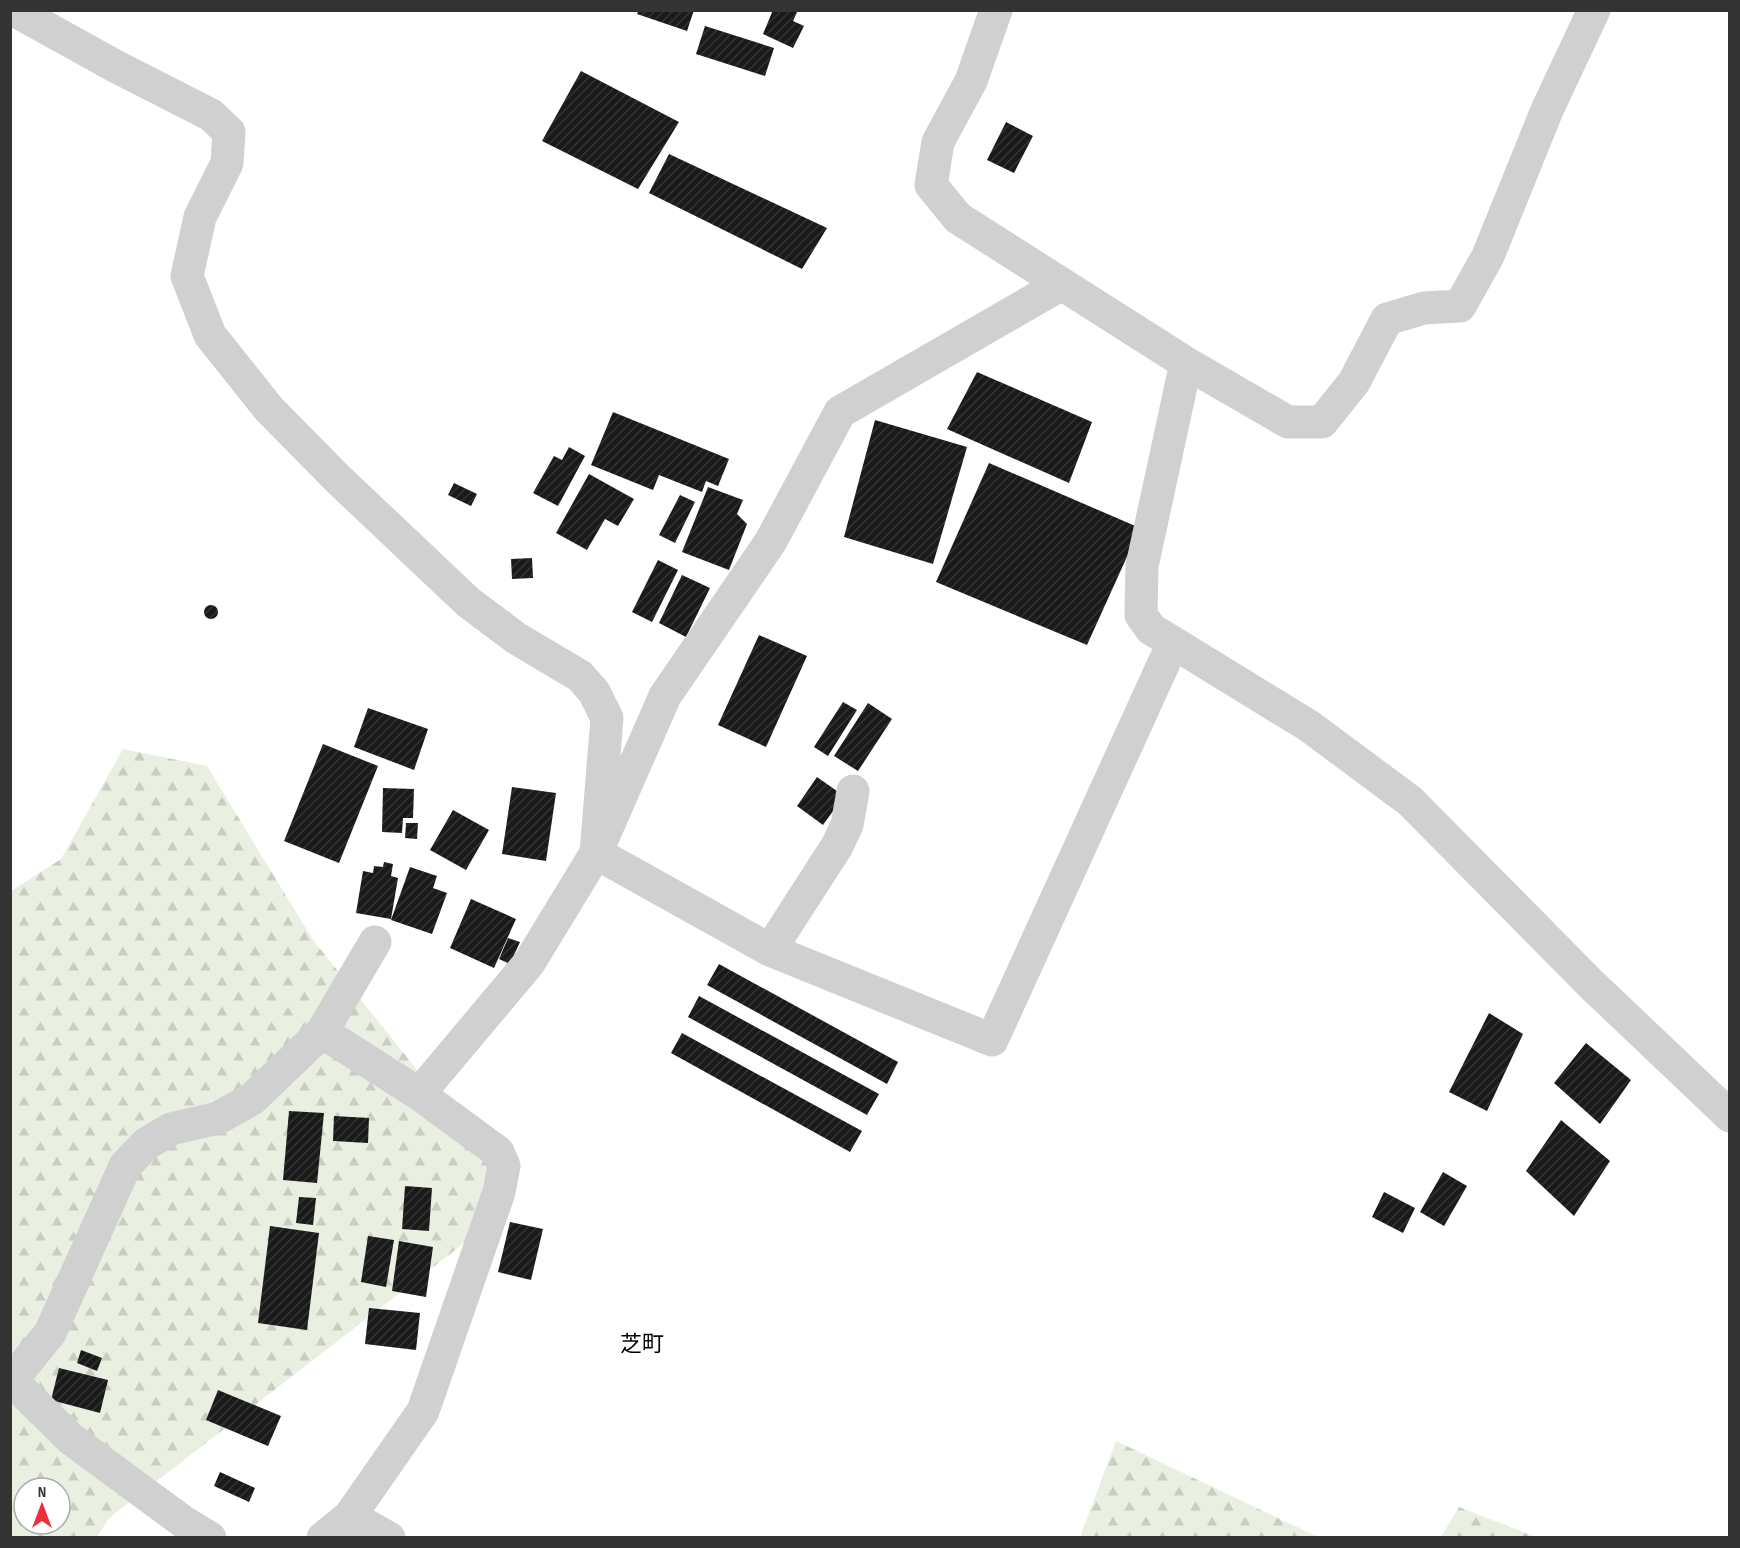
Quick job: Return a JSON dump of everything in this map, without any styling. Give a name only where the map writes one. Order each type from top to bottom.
[{"type":"street","points":[[14,10],[115,66],[211,115],[229,132],[227,163],[200,217],[187,276],[210,334],[269,409],[338,479],[468,602],[516,638],[580,676],[594,692],[606,718],[596,854]]},
{"type":"street","points":[[996,10],[971,81],[938,142],[931,185],[958,218],[1186,363],[1288,422],[1322,422],[1354,382],[1387,319],[1424,308],[1460,306],[1488,256],[1547,110],[1594,10]]},
{"type":"street","points":[[419,1094],[529,963],[596,854],[664,696],[771,541],[840,412],[1060,285]]},
{"type":"street","points":[[1186,363],[1142,566],[1141,615],[1151,629],[1309,726],[1410,801],[1591,984],[1730,1116]]},
{"type":"street","points":[[596,854],[770,950],[992,1040],[1173,643]]},
{"type":"street","points":[[770,950],[837,846],[847,825],[853,790]]},
{"type":"street","points":[[210,1538],[185,1523],[71,1439],[11,1379],[50,1333],[125,1166],[146,1144],[171,1129],[218,1119],[252,1099],[322,1032],[375,942]]},
{"type":"street","points":[[322,1032],[419,1094],[498,1152],[504,1166],[499,1192],[423,1411],[350,1516],[323,1538]]},
{"type":"street","points":[[350,1516],[389,1538]]},
{"type":"green space","points":[[123,749],[207,766],[313,940],[487,1157],[485,1227],[109,1518],[97,1537],[11,1538],[11,891],[61,859]]},
{"type":"green space","points":[[1116,1441],[1318,1537],[1080,1537]]},
{"type":"green space","points":[[1459,1507],[1536,1537],[1441,1537]]},
{"type":"building","points":[[639,10],[694,10],[687,31],[637,14]]},
{"type":"building","points":[[773,10],[798,10],[793,21],[804,26],[793,48],[763,34]]},
{"type":"building","points":[[705,26],[774,48],[765,76],[696,54]]},
{"type":"building","points":[[581,71],[679,122],[638,189],[542,141]]},
{"type":"building","points":[[1006,122],[1033,136],[1014,173],[987,160]]},
{"type":"building","points":[[669,154],[827,228],[802,269],[649,193]]},
{"type":"building","points":[[977,372],[1092,422],[1069,483],[947,429]]},
{"type":"building","points":[[613,412],[729,459],[718,486],[706,481],[702,492],[659,475],[653,490],[591,465]]},
{"type":"building","points":[[875,420],[967,447],[933,564],[844,537]]},
{"type":"building","points":[[569,447],[585,456],[558,506],[533,493],[554,456],[562,460]]},
{"type":"building","points":[[989,463],[1140,528],[1087,645],[936,582]]},
{"type":"building","points":[[589,474],[634,499],[618,526],[605,519],[587,550],[556,533]]},
{"type":"building","points":[[454,483],[477,494],[471,506],[448,495]]},
{"type":"building","points":[[708,487],[743,500],[737,514],[747,524],[729,570],[682,552]]},
{"type":"building","points":[[680,495],[695,502],[675,543],[659,535]]},
{"type":"building","points":[[532,558],[533,578],[512,579],[511,559]]},
{"type":"building","points":[[658,560],[678,570],[652,622],[632,612]]},
{"type":"building","points":[[682,575],[710,588],[686,637],[659,623]]},
{"type":"building","points":[[211,605],[216,607],[218,612],[216,617],[211,619],[206,617],[204,612],[206,607]]},
{"type":"building","points":[[759,635],[807,656],[766,747],[718,725]]},
{"type":"building","points":[[843,702],[857,710],[828,756],[814,747]]},
{"type":"building","points":[[868,703],[892,719],[858,771],[834,756]]},
{"type":"building","points":[[368,708],[428,729],[414,770],[354,747]]},
{"type":"building","points":[[323,744],[378,766],[339,863],[284,841]]},
{"type":"building","points":[[817,777],[844,796],[823,825],[797,806]]},
{"type":"building","points":[[512,787],[556,793],[546,861],[502,854]]},
{"type":"building","points":[[383,788],[414,789],[413,818],[403,818],[402,833],[382,832]]},
{"type":"building","points":[[453,810],[489,830],[466,870],[430,850]]},
{"type":"building","points":[[406,823],[418,823],[417,839],[405,838]]},
{"type":"building","points":[[384,862],[393,864],[391,876],[398,878],[391,919],[356,913],[363,871],[373,873],[374,866],[383,867]]},
{"type":"building","points":[[410,867],[437,876],[433,888],[447,893],[432,934],[391,920]]},
{"type":"building","points":[[471,899],[516,919],[494,968],[450,948]]},
{"type":"building","points":[[508,938],[520,942],[510,964],[499,959]]},
{"type":"building","points":[[719,964],[898,1062],[887,1084],[707,985]]},
{"type":"building","points":[[699,996],[879,1094],[867,1115],[688,1017]]},
{"type":"building","points":[[1489,1013],[1523,1034],[1487,1111],[1449,1092]]},
{"type":"building","points":[[682,1033],[862,1131],[850,1152],[671,1053]]},
{"type":"building","points":[[1586,1043],[1631,1080],[1600,1124],[1554,1083]]},
{"type":"building","points":[[289,1111],[324,1113],[317,1183],[283,1180]]},
{"type":"building","points":[[334,1116],[369,1118],[368,1143],[333,1141]]},
{"type":"building","points":[[1561,1120],[1610,1161],[1574,1216],[1526,1171]]},
{"type":"building","points":[[1443,1172],[1467,1186],[1444,1226],[1420,1212]]},
{"type":"building","points":[[405,1186],[432,1188],[429,1231],[402,1229]]},
{"type":"building","points":[[1384,1192],[1415,1208],[1403,1233],[1372,1217]]},
{"type":"building","points":[[299,1197],[316,1198],[313,1225],[296,1223]]},
{"type":"building","points":[[510,1222],[543,1229],[531,1280],[498,1272]]},
{"type":"building","points":[[270,1226],[319,1233],[307,1330],[258,1323]]},
{"type":"building","points":[[368,1236],[394,1240],[386,1287],[361,1282]]},
{"type":"building","points":[[399,1241],[433,1247],[426,1297],[392,1291]]},
{"type":"building","points":[[369,1308],[420,1313],[416,1350],[365,1344]]},
{"type":"building","points":[[81,1350],[102,1358],[97,1371],[77,1363]]},
{"type":"building","points":[[59,1368],[108,1380],[100,1413],[51,1400]]},
{"type":"building","points":[[218,1390],[281,1416],[268,1446],[206,1420]]},
{"type":"building","points":[[220,1472],[255,1488],[249,1502],[214,1486]]},
{"type":"district","name":"芝町","points":[[642,1343]]}]
